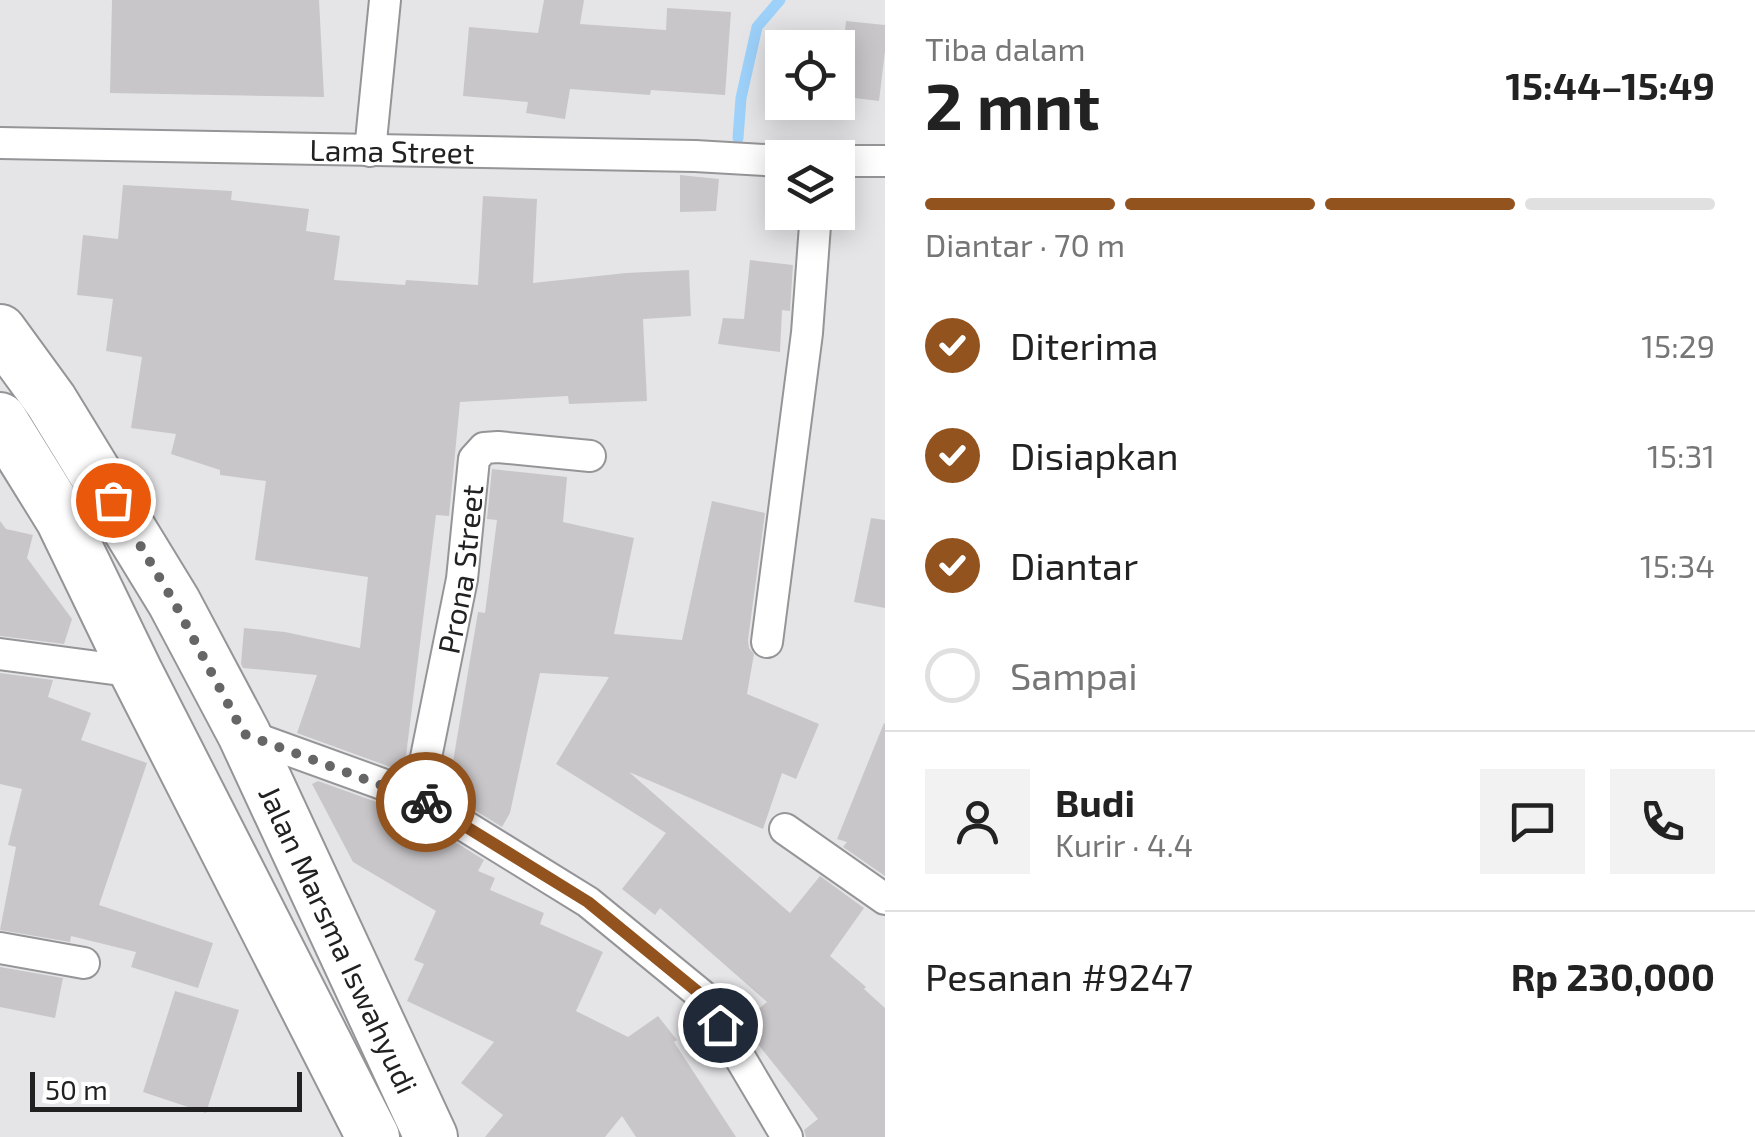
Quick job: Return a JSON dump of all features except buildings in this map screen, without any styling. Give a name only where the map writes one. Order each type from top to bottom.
[{"type":"highway","name":"Jalan Marsma Iswahyudi","points":[[0,331],[52,401],[174,602],[244,734],[428,1136]]},
{"type":"highway","name":"Jalan Marsma Iswahyudi","points":[[0,419],[62,518],[372,1137]]},
{"type":"street","points":[[370,152],[385,0]]},
{"type":"street","name":"Lama Street","points":[[0,143],[765,160]]},
{"type":"street","points":[[855,161],[885,161]]},
{"type":"street","points":[[767,642],[807,333],[815,230]]},
{"type":"street","name":"Prona Street","points":[[418,797],[462,579],[474,459],[484,448],[498,447],[590,456]]},
{"type":"street","points":[[0,654],[136,672]]},
{"type":"street","points":[[244,734],[418,797],[588,902],[704,997],[787,1137]]},
{"type":"street","points":[[785,829],[885,898]]},
{"type":"street","points":[[0,948],[84,963]]},
{"type":"waterway","points":[[738,138],[741,98],[757,27],[780,0]]},
{"type":"way so far","points":[[113,500],[174,602],[244,734],[426,802]]},
{"type":"route","points":[[426,802],[588,902],[704,997],[720,1025]]}]
